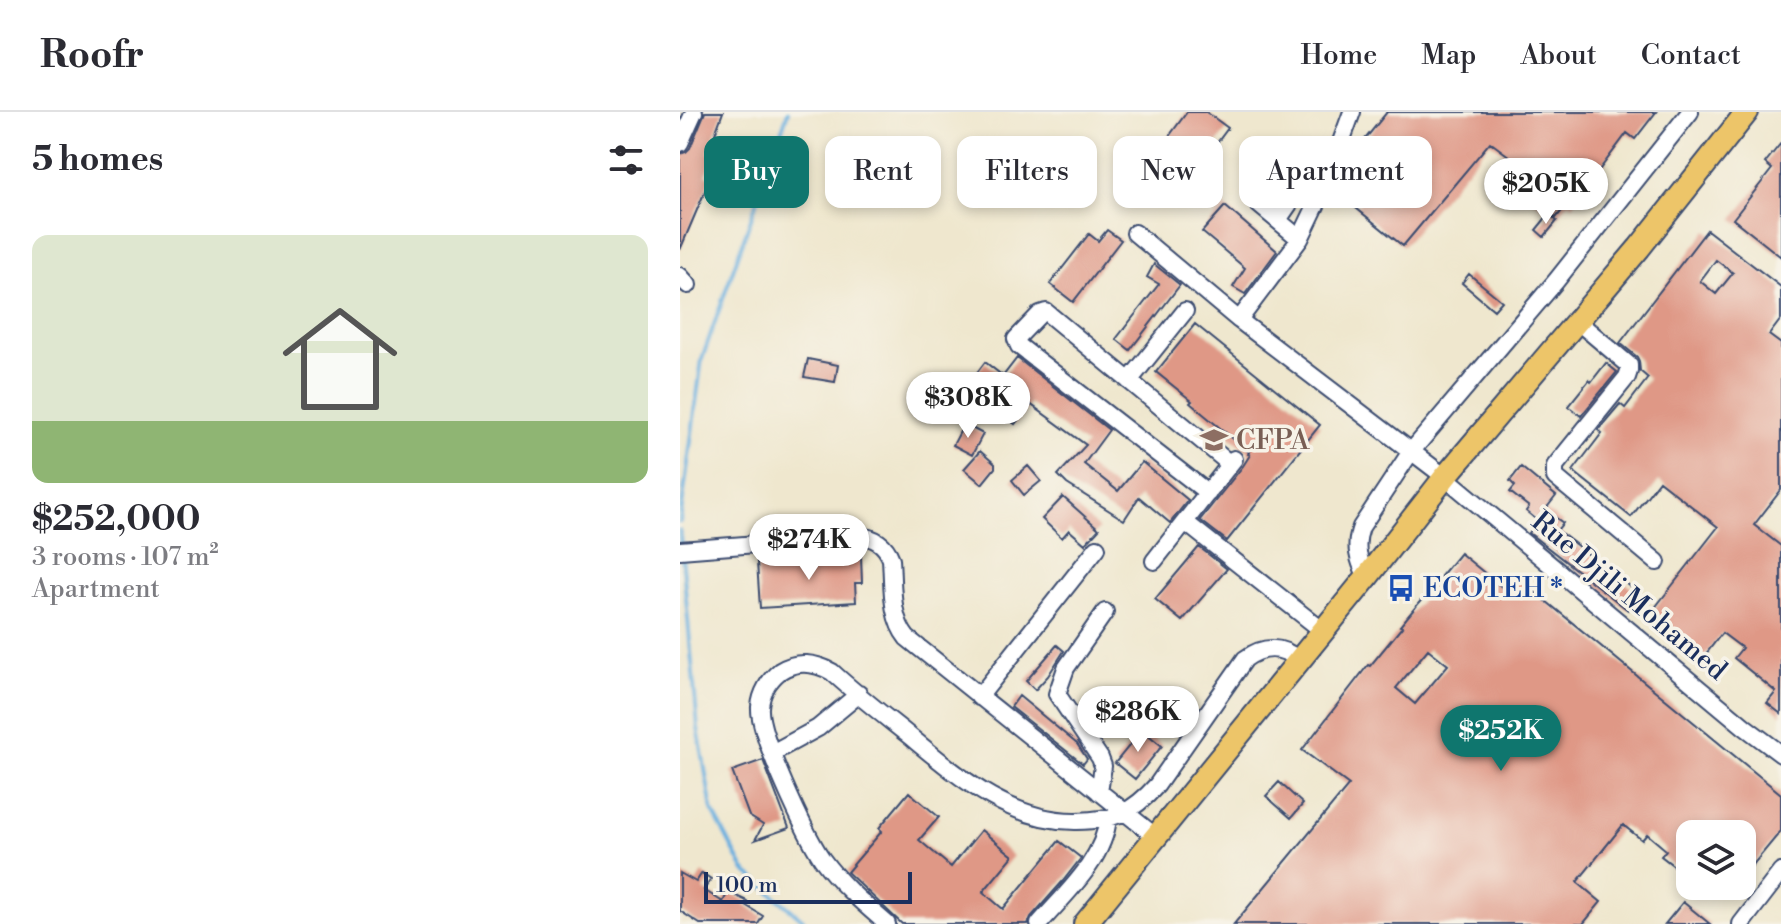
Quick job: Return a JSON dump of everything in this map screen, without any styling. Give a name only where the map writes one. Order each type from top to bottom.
[{"type":"main road","points":[[1085,924],[1445,477],[1639,248],[1747,112]]},
{"type":"street","points":[[680,143],[694,112]]},
{"type":"street","points":[[1343,136],[1352,112]]},
{"type":"street","points":[[1367,577],[1359,559],[1358,535],[1410,453],[1556,281],[1690,112]]},
{"type":"street","points":[[1263,208],[1300,239]]},
{"type":"street","points":[[1278,220],[1286,208]]},
{"type":"street","points":[[1239,320],[1300,239],[1315,208]]},
{"type":"street","name":"Rue Djili Mohamed","points":[[1135,233],[1239,320],[1445,477],[1781,754]]},
{"type":"street","points":[[1129,381],[1185,311]]},
{"type":"street","points":[[1154,561],[1208,493],[1232,461],[1046,312],[1040,314],[1016,339],[1019,346],[1208,493]]},
{"type":"street","points":[[1577,321],[1629,365],[1629,371],[1555,466],[1555,477],[1657,562]]},
{"type":"street","points":[[1185,522],[1323,631]]},
{"type":"street","points":[[680,550],[858,536],[875,539],[888,551],[891,559],[896,618],[902,632],[913,644],[1156,837]]},
{"type":"street","points":[[979,697],[1097,548]]},
{"type":"street","points":[[1099,792],[1103,766],[1100,758],[1057,694],[1066,668],[1105,612]]},
{"type":"street","points":[[887,924],[821,858],[772,753],[762,728],[760,708],[765,689],[778,673],[795,665],[814,665],[832,672],[941,762],[997,801],[1049,819],[1087,821],[1126,813],[1142,802],[1245,659],[1262,649],[1273,648],[1299,660]]},
{"type":"street","points":[[772,753],[818,728],[859,694]]},
{"type":"street","points":[[1039,924],[1095,858],[1105,835],[1108,818]]},
{"type":"street","points":[[1741,924],[1781,872]]},
{"type":"building","points":[[705,112],[723,112],[714,136],[704,136],[704,193],[680,250],[680,154],[690,148]]},
{"type":"building","points":[[1187,112],[1206,112],[1228,128],[1222,136],[1169,136]]},
{"type":"building","points":[[1387,112],[1656,112],[1635,139],[1627,133],[1573,205],[1569,202],[1556,218],[1532,199],[1545,183],[1490,142],[1403,246],[1356,208],[1432,208],[1432,136],[1368,136]]},
{"type":"building","points":[[1781,143],[1781,257],[1733,219],[1772,169],[1765,163]]},
{"type":"building","points":[[1225,206],[1277,251],[1245,294],[1233,287],[1245,268],[1202,232]]},
{"type":"building","points":[[1549,214],[1557,221],[1544,237],[1536,230]]},
{"type":"building","points":[[1107,230],[1121,240],[1073,302],[1050,284],[1089,234],[1098,241]]},
{"type":"building","points":[[1707,230],[1781,287],[1781,319],[1769,335],[1781,344],[1781,490],[1754,525],[1781,546],[1781,714],[1767,703],[1776,692],[1734,658],[1742,648],[1722,633],[1699,663],[1669,640],[1674,633],[1650,614],[1718,527],[1659,481],[1631,517],[1573,471],[1602,433],[1598,430],[1620,404],[1625,408],[1648,378],[1640,371],[1637,357],[1620,343]],"holes":[[[1716,260],[1733,273],[1716,294],[1700,281]]]},
{"type":"building","points":[[1154,264],[1180,285],[1130,350],[1116,339],[1159,284],[1147,277]]},
{"type":"building","points":[[1469,274],[1502,301],[1494,310],[1462,283]]},
{"type":"building","points":[[1195,324],[1320,425],[1227,541],[1200,520],[1243,466],[1249,452],[1156,372]]},
{"type":"building","points":[[1017,358],[1109,430],[1084,464],[1118,491],[1142,462],[1188,500],[1170,523],[1139,497],[1124,520],[1067,484],[1058,475],[1086,445],[1030,404],[1015,424],[966,387],[985,362],[1003,376]]},
{"type":"building","points":[[808,359],[838,365],[835,382],[804,377]]},
{"type":"building","points":[[1606,363],[1617,372],[1581,416],[1568,406]]},
{"type":"building","points":[[964,424],[983,434],[972,455],[953,445]]},
{"type":"building","points":[[980,451],[995,464],[982,484],[964,469]]},
{"type":"building","points":[[1028,466],[1041,481],[1024,495],[1012,480]]},
{"type":"building","points":[[1521,467],[1556,496],[1545,510],[1563,523],[1557,530],[1640,594],[1628,610],[1529,533],[1538,521],[1526,511],[1529,507],[1510,492],[1515,486],[1510,481]]},
{"type":"building","points":[[1063,497],[1099,529],[1085,544],[1069,530],[1062,538],[1042,519]]},
{"type":"building","points":[[1199,547],[1227,569],[1182,621],[1155,599]]},
{"type":"building","points":[[1460,553],[1508,592],[1519,579],[1781,794],[1781,831],[1756,861],[1756,820],[1676,820],[1676,868],[1661,856],[1666,850],[1647,834],[1642,840],[1623,825],[1577,882],[1601,902],[1583,924],[1234,924],[1349,785],[1302,750],[1368,665]],"holes":[[[1428,649],[1448,665],[1415,704],[1396,688]]]},
{"type":"building","points":[[861,556],[862,583],[855,583],[856,602],[760,608],[757,562]]},
{"type":"building","points":[[1057,645],[1064,651],[1035,690],[1026,681]]},
{"type":"building","points":[[1019,696],[1077,744],[1087,759],[1083,764],[1011,707]]},
{"type":"building","points":[[1142,730],[1162,746],[1135,779],[1115,763]]},
{"type":"building","points":[[763,760],[789,828],[755,840],[763,825],[749,816],[732,771]]},
{"type":"building","points":[[1279,782],[1303,804],[1291,818],[1266,796]]},
{"type":"building","points":[[909,792],[939,817],[919,840],[951,867],[981,830],[1013,856],[983,892],[1003,909],[1059,841],[1081,858],[1028,924],[902,924],[847,872],[882,831],[879,828]]},
{"type":"building","points":[[680,873],[696,882],[702,873],[711,879],[704,890],[723,902],[728,892],[747,901],[745,905],[763,916],[758,924],[700,924],[680,911]]},
{"type":"building","points":[[1683,902],[1710,924],[1665,924]]},
{"type":"waterway","points":[[680,522],[702,359],[788,112]]},
{"type":"waterway","points":[[680,530],[681,545]]},
{"type":"waterway","points":[[682,554],[698,728],[712,810],[744,870],[808,924]]},
{"type":"place","name":"CFPA","points":[[1214,440]]},
{"type":"place","name":"ECOTEH *","points":[[1401,588]]}]
